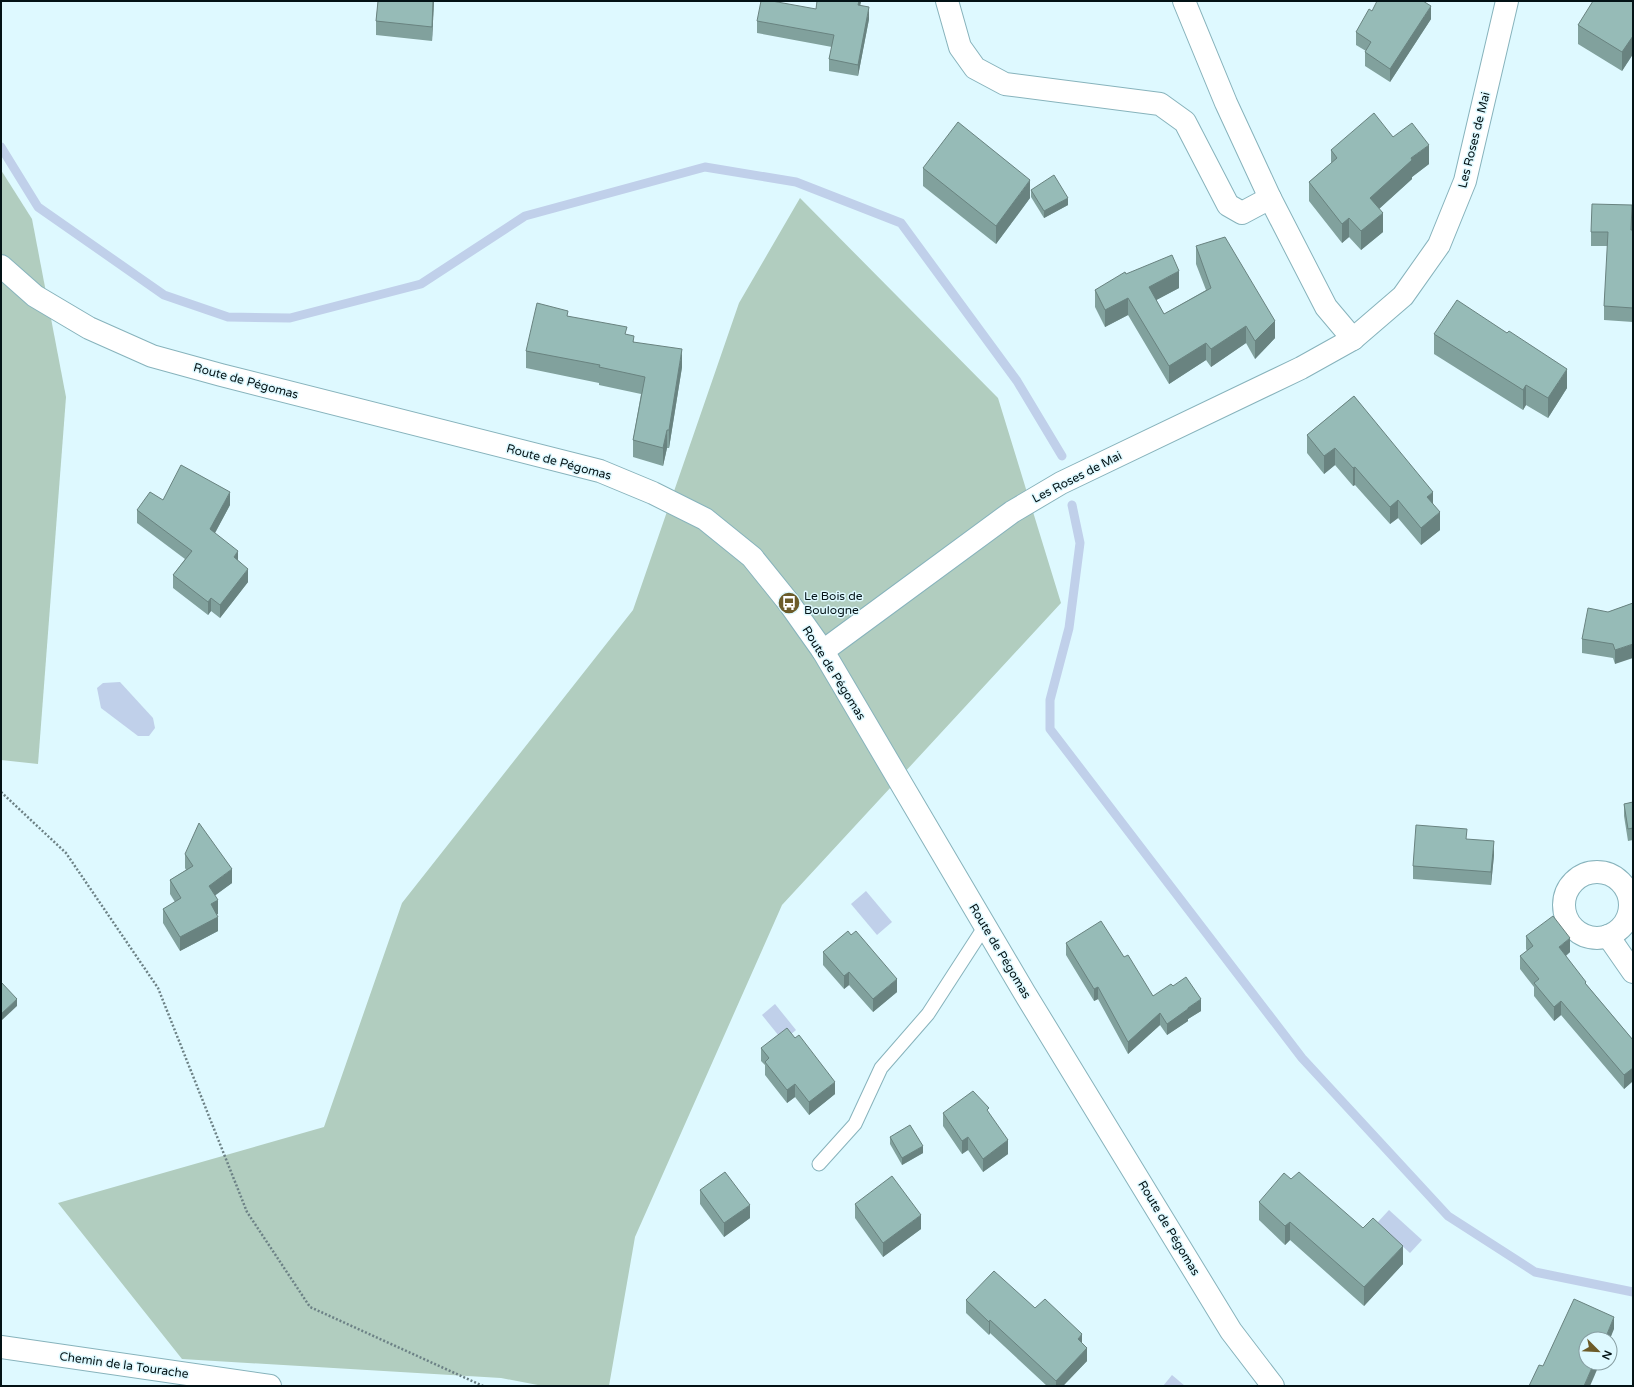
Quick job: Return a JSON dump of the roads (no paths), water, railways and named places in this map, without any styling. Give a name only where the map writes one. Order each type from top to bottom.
[{"type":"street","points":[[947,1],[960,47],[975,68],[1005,84],[1160,104],[1185,122],[1228,205],[1242,213],[1270,198]]},
{"type":"street","points":[[1184,1],[1226,103],[1270,198],[1326,307],[1353,338]]},
{"type":"street","name":"Les Roses de Mai","points":[[823,651],[1012,512],[1061,483],[1301,368],[1353,338],[1403,296],[1439,245],[1465,181],[1507,1]]},
{"type":"street","name":"Route de Pégomas","points":[[1,266],[35,296],[89,328],[152,356],[221,375],[600,471],[653,493],[705,519],[752,557],[823,651],[985,926],[1231,1331],[1274,1386]]},
{"type":"street","points":[[1608,936],[1633,972]]},
{"type":"street","name":"Chemin de la Tourache","points":[[1,1347],[270,1386]]},
{"type":"lane","points":[[819,1164],[855,1124],[881,1068],[928,1014],[985,926]]},
{"type":"water","points":[[120,682],[153,718],[155,728],[149,736],[138,736],[101,708],[97,688],[103,683]]},
{"type":"water","points":[[866,891],[892,922],[877,935],[851,904]]},
{"type":"water","points":[[775,1004],[796,1030],[783,1041],[762,1015]]},
{"type":"water","points":[[1389,1210],[1422,1240],[1410,1253],[1377,1223]]},
{"type":"water","points":[[1172,1375],[1185,1386],[1163,1386]]},
{"type":"waterway","points":[[1,147],[38,207],[164,295],[228,317],[290,318],[421,284],[525,216],[705,167],[796,182],[901,223],[1017,381],[1062,456]]},
{"type":"waterway","points":[[1072,505],[1080,543],[1069,628],[1050,700],[1050,729],[1302,1058],[1448,1216],[1535,1272],[1633,1292]]},
{"type":"place","name":"Le Bois de Boulogne","points":[[789,603]]}]
